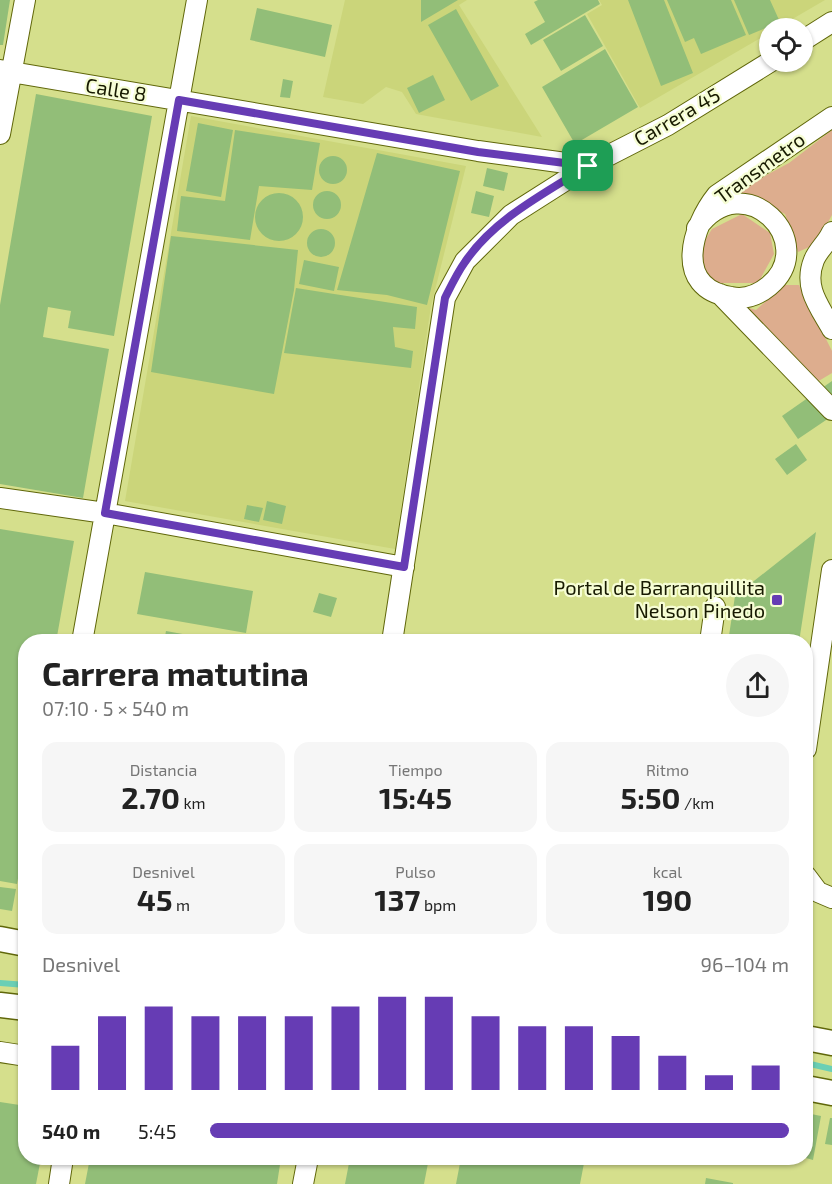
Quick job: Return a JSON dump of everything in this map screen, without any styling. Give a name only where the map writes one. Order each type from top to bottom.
[{"type":"main road","points":[[0,939],[18,942]]},
{"type":"main road","points":[[0,1005],[18,1007]]},
{"type":"main road","points":[[813,1039],[832,1043]]},
{"type":"main road","points":[[813,1089],[832,1093]]},
{"type":"street","points":[[0,134],[6,71],[25,0]]},
{"type":"street","points":[[83,634],[197,0]]},
{"type":"street","points":[[813,34],[832,22]]},
{"type":"street","name":"Carrera 45","points":[[393,634],[445,298],[465,261],[511,215],[588,166],[668,125],[759,69]]},
{"type":"street","name":"Calle 8","points":[[6,71],[478,152],[588,166]]},
{"type":"street","name":"Transmetro","points":[[832,117],[717,195],[705,210],[691,250],[692,261],[702,281],[720,294],[832,410]]},
{"type":"street","name":"Transmetro","points":[[697,228],[712,211],[722,206],[733,203],[755,206],[774,219],[781,228],[785,246],[784,264]]},
{"type":"street","points":[[831,236],[815,258],[809,281],[812,293],[832,329]]},
{"type":"street","points":[[720,294],[741,298],[762,291],[772,284],[784,264],[815,258]]},
{"type":"street","points":[[0,498],[105,513],[404,567]]},
{"type":"street","points":[[813,701],[832,570]]},
{"type":"street","points":[[711,634],[715,607]]},
{"type":"street","points":[[0,1052],[18,1055]]},
{"type":"street","points":[[59,1184],[62,1165]]},
{"type":"street","points":[[303,1184],[307,1165]]},
{"type":"shaded area","points":[[345,0],[467,0],[459,5],[542,137],[416,114],[402,92],[386,87],[363,104],[323,97]]},
{"type":"shaded area","points":[[599,0],[825,0],[794,18],[759,18],[759,39],[640,108],[587,14],[602,5]]},
{"type":"shaded area","points":[[191,116],[466,166],[431,306],[395,549],[125,501]]},
{"type":"shaded area","points":[[832,130],[832,215],[816,244],[798,252],[785,214],[737,191],[789,163]]},
{"type":"shaded area","points":[[742,214],[770,233],[774,254],[758,283],[716,283],[692,261],[712,229]]},
{"type":"shaded area","points":[[784,285],[799,285],[832,351],[832,373],[817,382],[742,306],[756,310]]},
{"type":"building","points":[[0,0],[10,0],[3,45],[0,45]]},
{"type":"building","points":[[421,0],[458,0],[421,22]]},
{"type":"building","points":[[538,0],[598,0],[600,4],[531,45],[525,34],[545,22],[534,2]]},
{"type":"building","points":[[628,0],[664,0],[693,73],[661,86]]},
{"type":"building","points":[[667,0],[731,0],[746,35],[701,54],[694,38],[685,42]]},
{"type":"building","points":[[734,0],[770,0],[778,18],[759,18],[759,31],[749,35]]},
{"type":"building","points":[[257,8],[332,25],[325,57],[250,40]]},
{"type":"building","points":[[456,9],[499,86],[471,101],[428,25]]},
{"type":"building","points":[[585,15],[603,46],[561,71],[543,40]]},
{"type":"building","points":[[605,49],[638,107],[575,144],[542,87]]},
{"type":"building","points":[[433,75],[445,100],[419,113],[407,88]]},
{"type":"building","points":[[283,79],[293,81],[290,98],[280,97]]},
{"type":"building","points":[[36,94],[152,116],[114,336],[68,328],[71,311],[48,307],[43,337],[109,349],[83,498],[0,484],[0,305]]},
{"type":"building","points":[[198,123],[233,130],[221,197],[186,191]]},
{"type":"building","points":[[235,130],[320,143],[312,190],[259,186],[250,240],[177,231],[181,196],[225,201]]},
{"type":"building","points":[[377,153],[460,171],[427,305],[387,295],[337,290]]},
{"type":"building","points":[[333,156],[343,160],[347,170],[343,180],[333,184],[323,180],[319,170],[323,160]]},
{"type":"building","points":[[487,168],[508,173],[504,191],[483,186]]},
{"type":"building","points":[[327,191],[337,195],[341,205],[337,215],[327,219],[317,215],[313,205],[317,195]]},
{"type":"building","points":[[476,191],[494,196],[489,217],[471,213]]},
{"type":"building","points":[[274,193],[284,193],[296,200],[303,212],[303,222],[296,234],[284,241],[274,241],[259,230],[255,222],[255,212],[266,197]]},
{"type":"building","points":[[321,229],[331,233],[335,243],[331,253],[321,257],[311,253],[307,243],[311,233]]},
{"type":"building","points":[[171,236],[298,250],[294,290],[274,394],[151,372]]},
{"type":"building","points":[[304,260],[339,267],[334,291],[299,284]]},
{"type":"building","points":[[296,288],[417,307],[415,329],[393,327],[395,347],[413,351],[411,368],[284,353]]},
{"type":"building","points":[[832,381],[832,416],[798,439],[782,416]]},
{"type":"building","points":[[796,444],[807,460],[787,475],[775,459]]},
{"type":"building","points":[[267,501],[286,506],[282,524],[263,520]]},
{"type":"building","points":[[247,505],[263,508],[259,522],[244,519]]},
{"type":"building","points":[[0,529],[74,541],[57,634],[18,634],[18,878],[17,884],[0,881]]},
{"type":"building","points":[[816,532],[800,634],[729,634],[735,596]]},
{"type":"building","points":[[145,572],[253,591],[246,633],[137,614]]},
{"type":"building","points":[[319,593],[337,598],[331,617],[313,612]]},
{"type":"building","points":[[166,631],[182,634],[165,634]]},
{"type":"building","points":[[0,887],[16,889],[12,911],[0,909]]},
{"type":"building","points":[[0,1102],[18,1105],[18,1165],[40,1165],[36,1184],[0,1184]]},
{"type":"building","points":[[813,1114],[821,1116],[813,1160]]},
{"type":"building","points":[[830,1118],[832,1118],[832,1145],[825,1144]]},
{"type":"building","points":[[89,1165],[280,1165],[277,1184],[85,1184]]},
{"type":"building","points":[[349,1165],[428,1165],[424,1184],[345,1184]]},
{"type":"building","points":[[460,1165],[584,1165],[580,1184],[456,1184]]},
{"type":"building","points":[[706,1178],[733,1183],[733,1184],[705,1184]]},
{"type":"waterway","points":[[0,983],[18,984]]},
{"type":"waterway","points":[[813,1065],[832,1069]]},
{"type":"place","name":"Portal de Barranquillita Nelson Pinedo","points":[[777,600]]},
{"type":"route","points":[[179,100],[478,152],[588,166],[511,215],[477,246],[465,261],[445,298],[404,567],[105,513],[179,100]]}]
